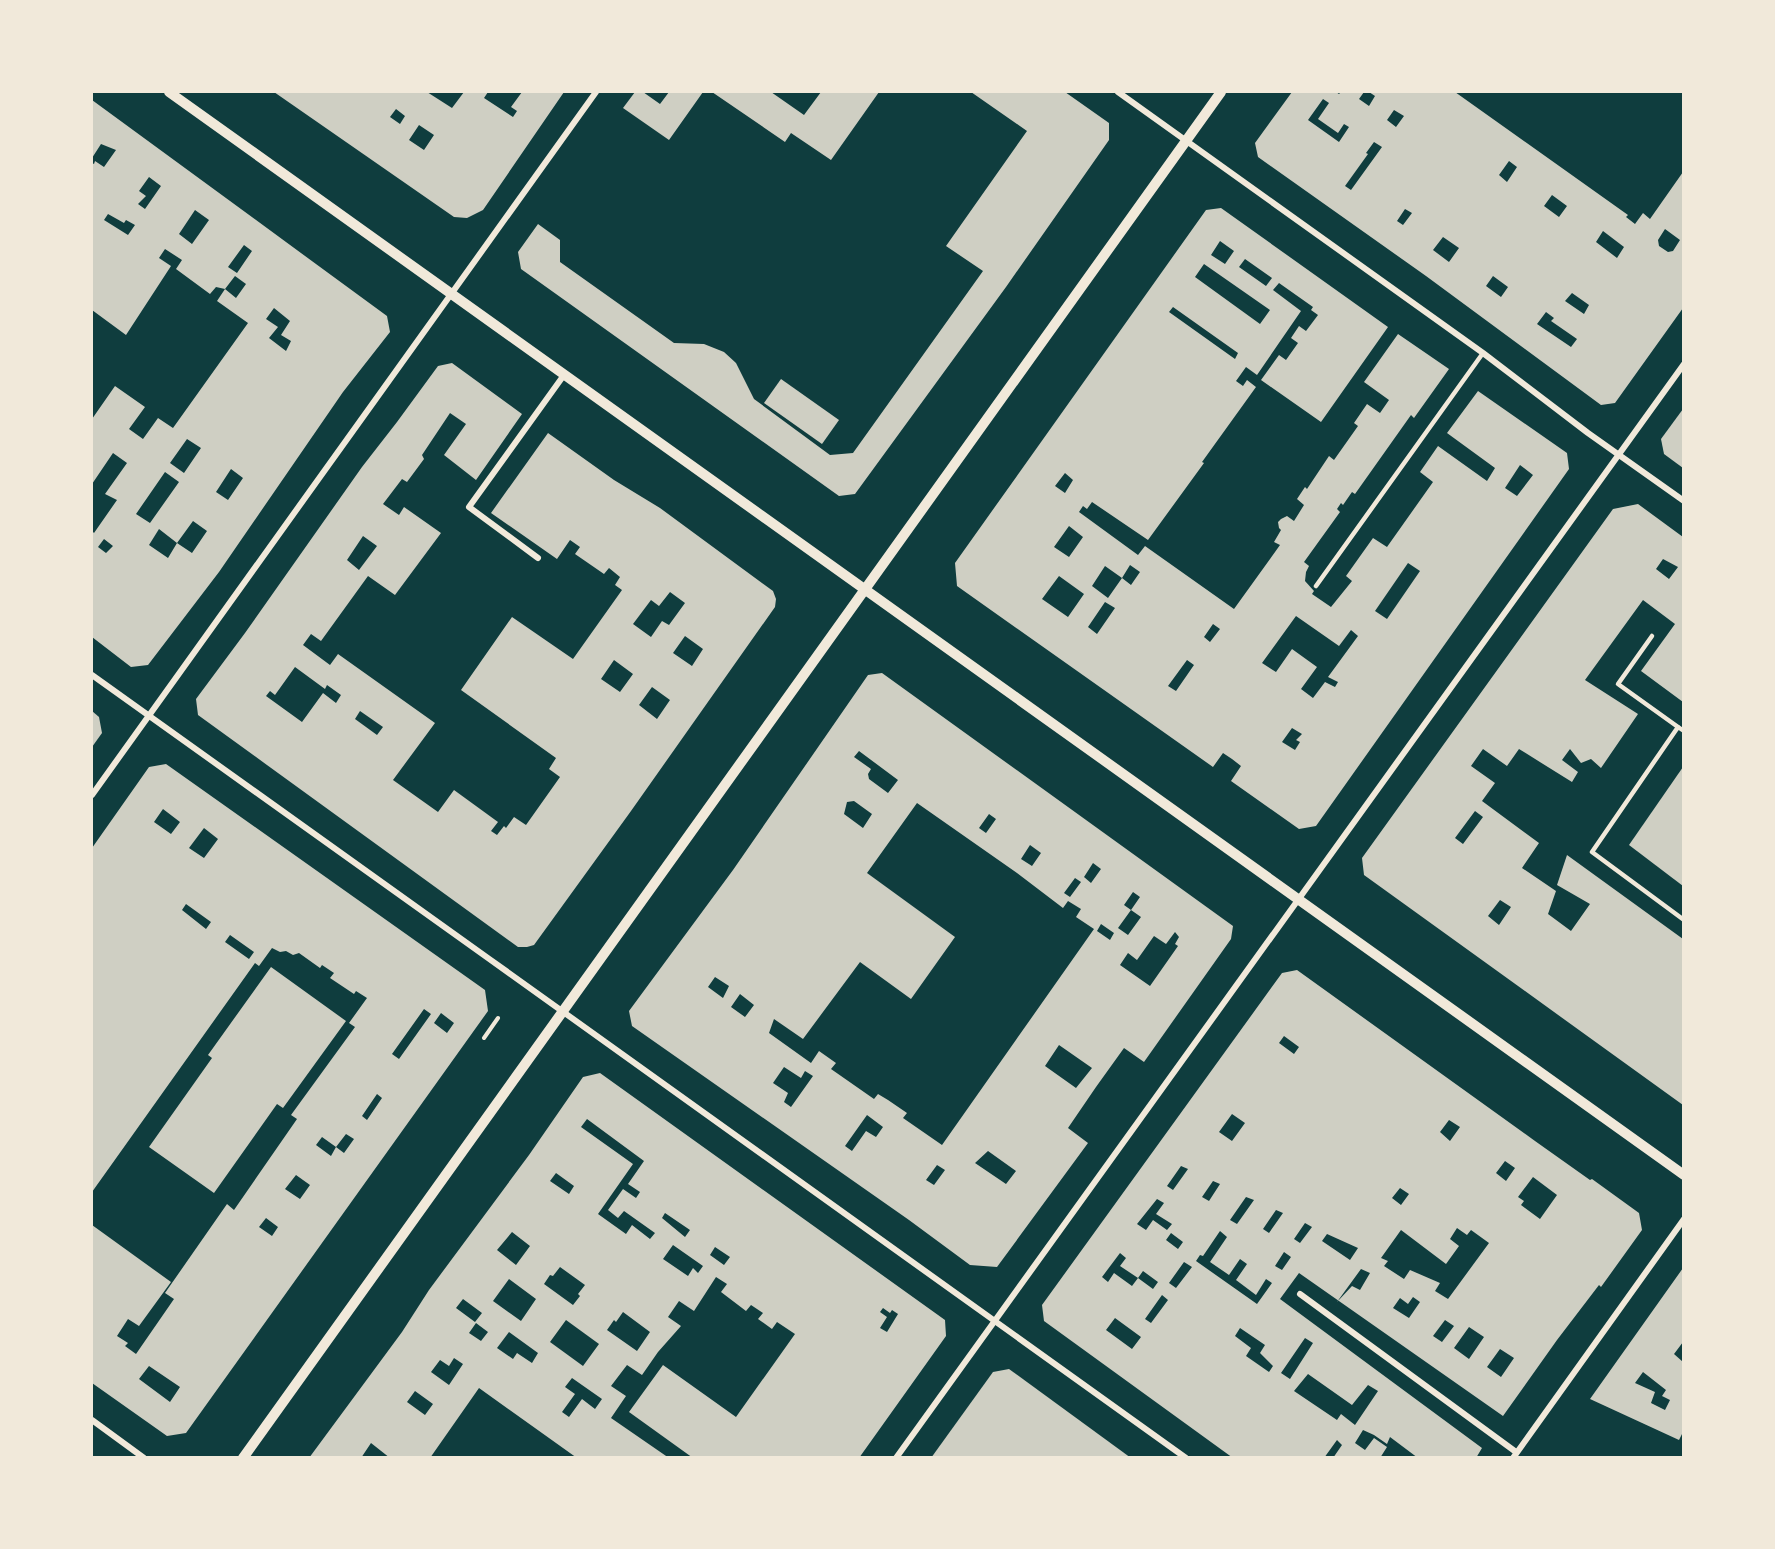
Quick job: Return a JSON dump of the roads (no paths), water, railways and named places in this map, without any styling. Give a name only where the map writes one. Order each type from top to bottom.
[{"type":"street","points":[[170,92],[1683,1175]]},
{"type":"street","points":[[92,795],[596,92]]},
{"type":"street","points":[[1118,92],[1483,352],[1683,501]]},
{"type":"street","points":[[243,1458],[1221,92]]},
{"type":"street","points":[[896,1458],[1683,364]]},
{"type":"street","points":[[538,558],[469,507],[564,375]]},
{"type":"street","points":[[92,675],[995,1319],[1186,1458]]},
{"type":"street","points":[[1300,1294],[1515,1455],[1683,1219]]},
{"type":"street","points":[[92,1420],[144,1458]]},
{"type":"lane","points":[[1316,586],[1483,352]]},
{"type":"lane","points":[[1652,636],[1618,684],[1683,731]]},
{"type":"lane","points":[[1678,727],[1592,852],[1683,920]]}]
